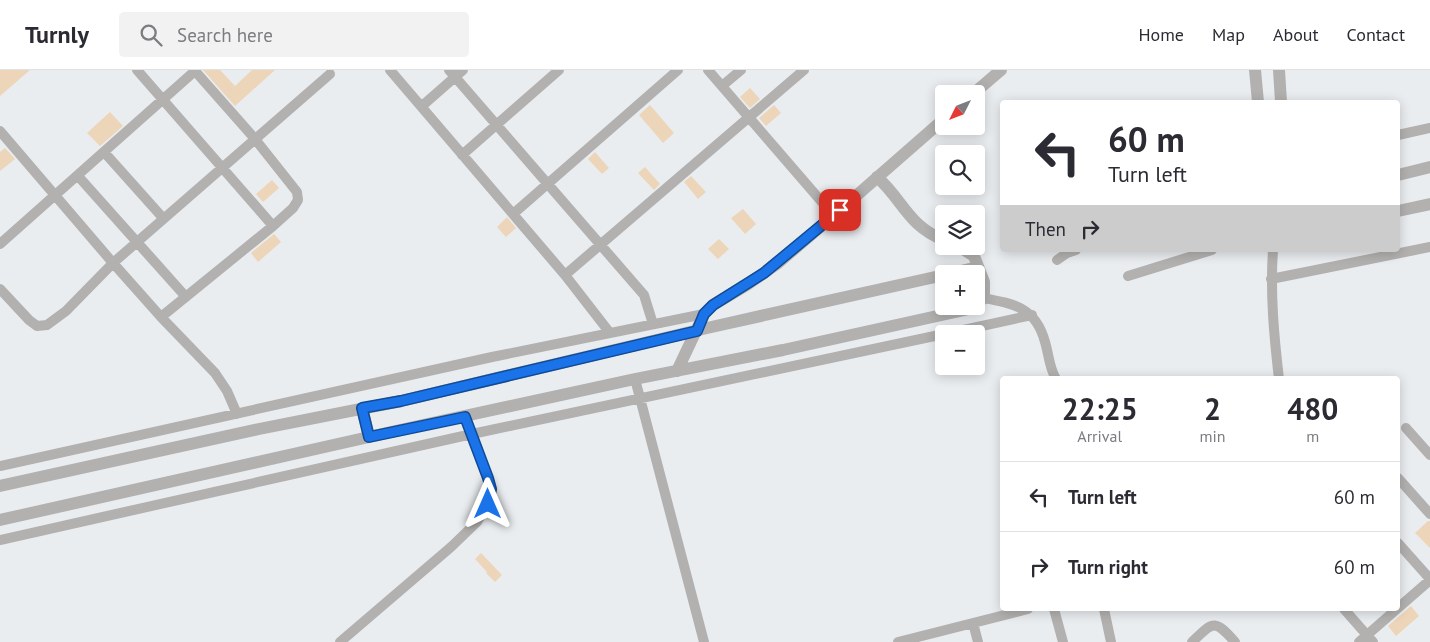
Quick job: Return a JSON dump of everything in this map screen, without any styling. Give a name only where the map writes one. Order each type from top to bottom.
[{"type":"street","points":[[137,70],[273,226]]},
{"type":"street","points":[[390,70],[565,275],[610,332]]},
{"type":"street","points":[[462,155],[559,70]]},
{"type":"street","points":[[513,214],[678,70]]},
{"type":"street","points":[[708,70],[834,216]]},
{"type":"street","points":[[722,86],[741,70]]},
{"type":"street","points":[[565,275],[804,70]]},
{"type":"street","points":[[984,85],[1001,70]]},
{"type":"street","points":[[1255,70],[1258,100]]},
{"type":"street","points":[[1279,70],[1281,100]]},
{"type":"street","points":[[0,244],[195,71],[255,139],[297,192],[298,200],[293,208],[273,226],[162,317]]},
{"type":"street","points":[[422,106],[456,72],[496,124],[644,295],[653,324]]},
{"type":"street","points":[[0,289],[29,320],[37,326],[47,326],[66,311],[113,263],[163,218],[330,74]]},
{"type":"street","points":[[677,371],[704,314],[721,299],[748,284],[778,263],[935,126]]},
{"type":"street","points":[[1400,135],[1430,128]]},
{"type":"street","points":[[0,131],[113,263],[222,382],[237,414]]},
{"type":"street","points":[[104,152],[163,218]]},
{"type":"street","points":[[1400,174],[1430,167]]},
{"type":"street","points":[[78,176],[186,297]]},
{"type":"street","points":[[877,177],[885,184],[912,220],[935,237]]},
{"type":"street","points":[[1400,211],[1430,204]]},
{"type":"street","points":[[1271,279],[1430,247]]},
{"type":"street","points":[[1057,260],[1070,252]]},
{"type":"street","points":[[1128,276],[1206,252]]},
{"type":"street","points":[[1273,252],[1271,279],[1273,324],[1279,376]]},
{"type":"street","points":[[0,486],[259,429],[401,401],[935,277]]},
{"type":"street","points":[[985,301],[1010,303],[1032,315],[1045,342],[1050,366],[1055,376]]},
{"type":"street","points":[[0,466],[610,332],[704,314]]},
{"type":"street","points":[[0,520],[635,379],[784,350],[942,315]]},
{"type":"street","points":[[985,325],[1032,315]]},
{"type":"street","points":[[0,540],[472,434],[935,336]]},
{"type":"street","points":[[635,379],[704,642]]},
{"type":"street","points":[[362,408],[369,437]]},
{"type":"street","points":[[340,642],[451,547],[483,513],[488,504],[491,489],[465,417]]},
{"type":"street","points":[[1406,428],[1430,455]]},
{"type":"street","points":[[1400,480],[1430,514]]},
{"type":"street","points":[[1400,545],[1430,580],[1400,608]]},
{"type":"street","points":[[898,642],[938,637],[973,623],[1020,611]]},
{"type":"street","points":[[1055,611],[1063,642]]},
{"type":"street","points":[[1104,611],[1111,642]]},
{"type":"street","points":[[1345,611],[1366,640],[1397,611]]},
{"type":"street","points":[[973,623],[978,642]]},
{"type":"street","points":[[1192,642],[1210,626],[1216,625],[1220,626],[1235,642]]},
{"type":"building","points":[[0,70],[30,70],[0,96]]},
{"type":"building","points":[[203,70],[220,70],[235,86],[252,70],[275,70],[235,106]]},
{"type":"building","points":[[750,88],[760,99],[750,108],[740,97]]},
{"type":"building","points":[[650,105],[674,133],[663,143],[639,115]]},
{"type":"building","points":[[774,105],[781,113],[766,126],[759,118]]},
{"type":"building","points":[[110,112],[123,126],[100,146],[87,133]]},
{"type":"building","points":[[5,148],[15,159],[0,171],[0,152]]},
{"type":"building","points":[[595,152],[609,168],[602,174],[588,159]]},
{"type":"building","points":[[645,167],[660,184],[654,190],[638,173]]},
{"type":"building","points":[[691,176],[706,192],[698,199],[684,182]]},
{"type":"building","points":[[272,180],[279,188],[263,202],[256,194]]},
{"type":"building","points":[[743,209],[756,224],[745,234],[731,218]]},
{"type":"building","points":[[507,217],[516,228],[506,237],[497,227]]},
{"type":"building","points":[[274,234],[281,242],[258,262],[251,253]]},
{"type":"building","points":[[719,239],[729,249],[718,259],[708,249]]},
{"type":"building","points":[[1430,521],[1430,548],[1415,533]]},
{"type":"building","points":[[481,553],[502,575],[495,582],[475,559]]},
{"type":"building","points":[[1411,606],[1419,616],[1396,636],[1388,626]]},
{"type":"route","points":[[488,504],[491,489],[465,417],[369,437],[362,408],[401,401],[697,331],[704,314],[713,305],[778,263],[840,210]]}]
